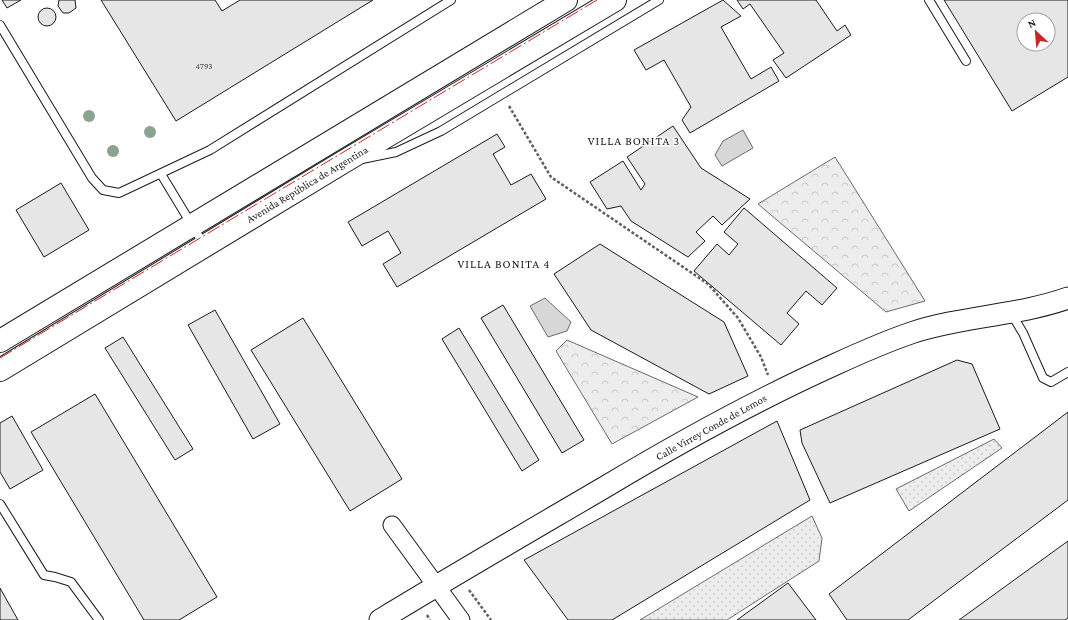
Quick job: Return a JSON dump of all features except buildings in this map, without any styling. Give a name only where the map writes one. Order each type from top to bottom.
[{"type":"main road","points":[[0,341],[566,0]]},
{"type":"main road","name":"Avenida República de Argentina","points":[[0,370],[340,164],[615,0]]},
{"type":"street","name":"Calle Virrey Conde de Lemos","points":[[380,620],[658,456],[723,419],[776,392],[855,356],[911,333],[966,319],[1010,312],[1068,298]]},
{"type":"street","points":[[392,525],[461,620]]},
{"type":"lane","points":[[0,25],[92,178],[102,190],[119,193],[210,150],[451,0]]},
{"type":"lane","points":[[340,164],[396,152],[441,132],[659,0]]},
{"type":"lane","points":[[929,0],[966,61]]},
{"type":"lane","points":[[161,174],[205,246]]},
{"type":"lane","points":[[1010,312],[1023,333],[1044,378],[1050,382],[1068,372]]},
{"type":"lane","points":[[0,504],[44,576],[55,577],[71,582],[99,620]]},
{"type":"path","points":[[502,95],[551,177],[708,284],[738,318],[760,356],[776,392]]},
{"type":"path","points":[[457,574],[491,620]]},
{"type":"green space","points":[[835,157],[925,301],[886,312],[758,204]]},
{"type":"green space","points":[[567,340],[698,397],[612,444],[556,351]]},
{"type":"green space","points":[[994,439],[1002,448],[909,511],[896,489]]},
{"type":"green space","points":[[812,516],[822,538],[819,561],[727,620],[640,620]]},
{"type":"shaded area","points":[[743,130],[753,148],[722,166],[715,155],[723,141]]},
{"type":"shaded area","points":[[545,298],[571,322],[567,331],[548,337],[530,306]]},
{"type":"power","points":[[0,358],[597,0]]},
{"type":"district","name":"VILLA BONITA 3","points":[[634,141]]},
{"type":"district","name":"VILLA BONITA 4","points":[[504,264]]}]
